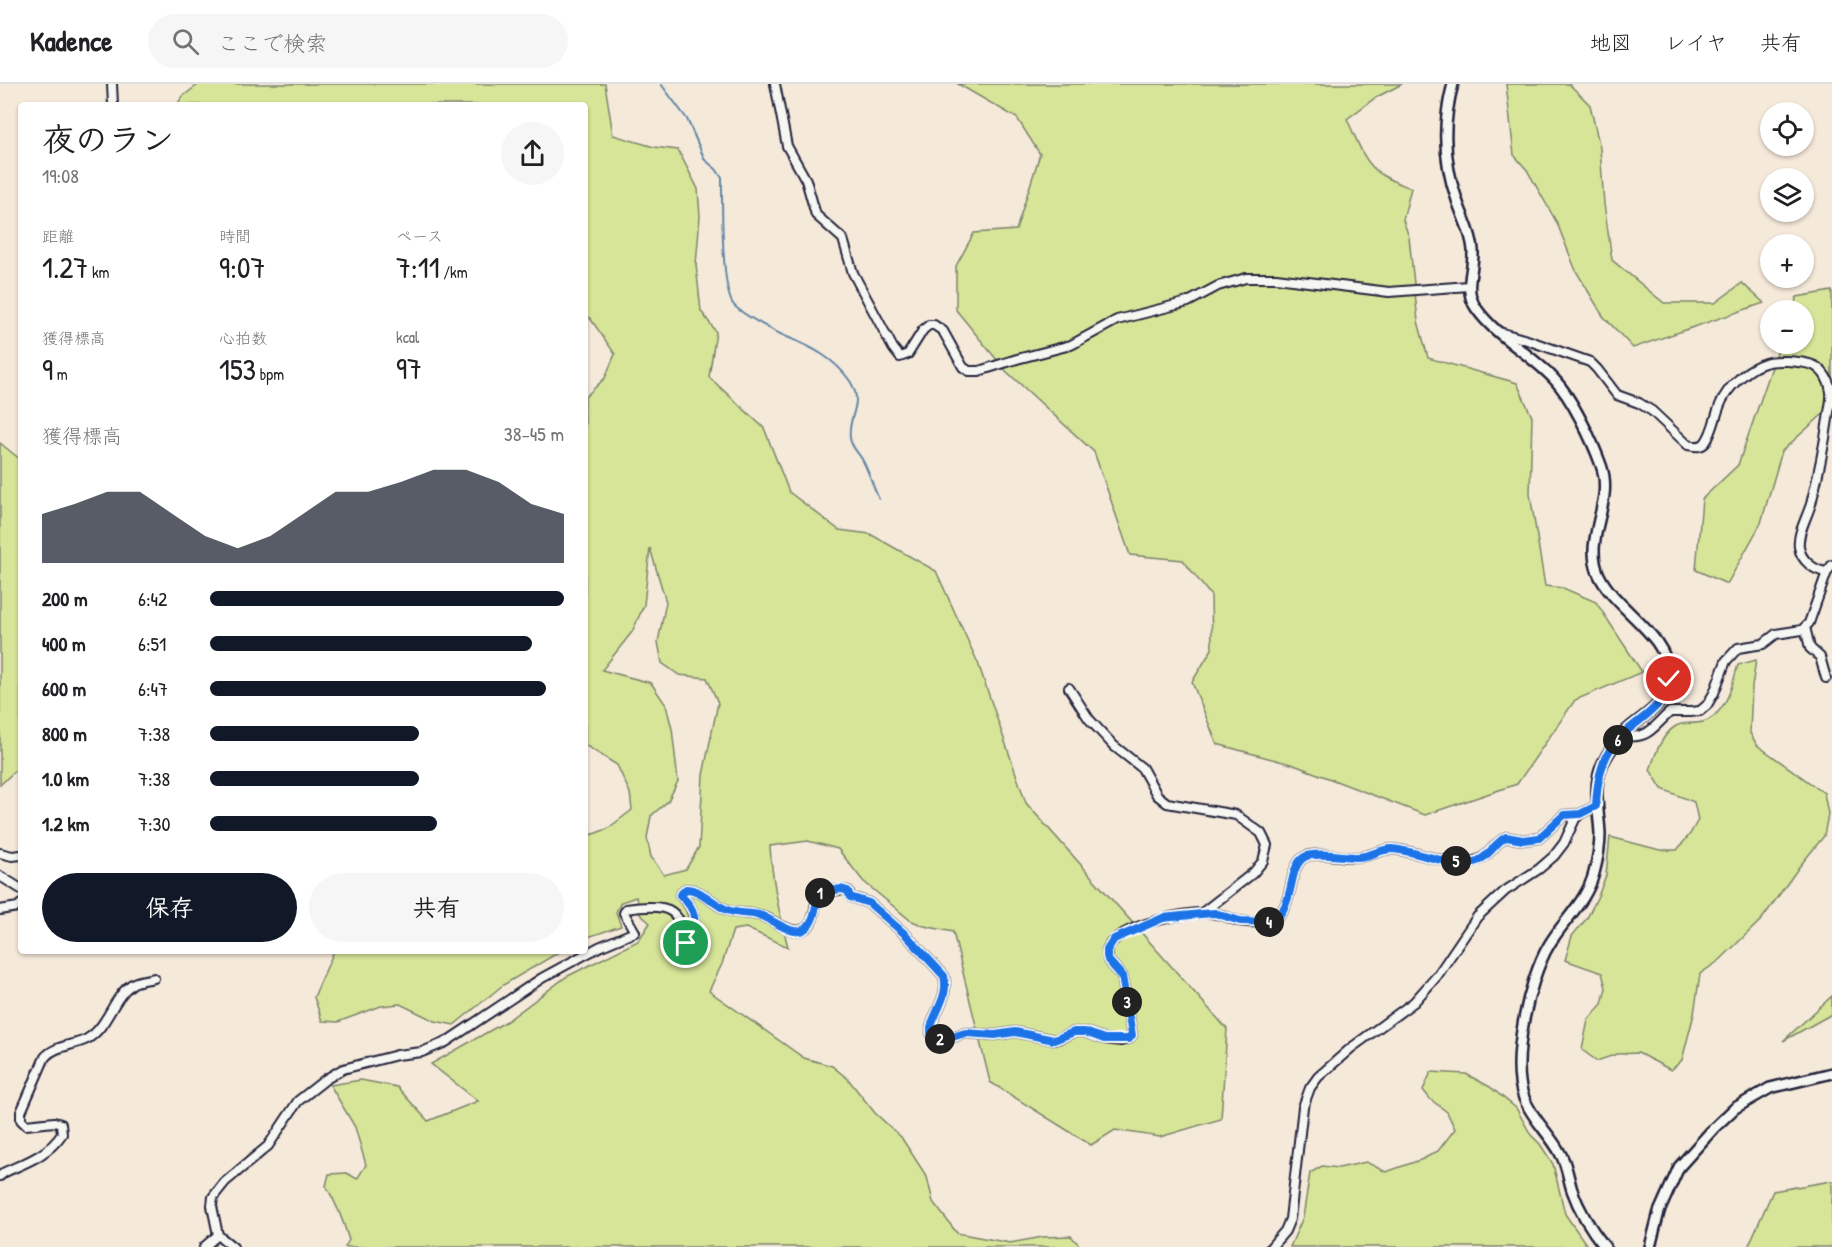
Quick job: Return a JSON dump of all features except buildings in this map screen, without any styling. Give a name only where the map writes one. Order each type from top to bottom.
[{"type":"street","points":[[112,84],[113,102]]},
{"type":"street","points":[[776,84],[787,146],[806,180],[816,215],[843,239],[854,273],[893,348],[900,357],[908,354],[922,330],[929,325],[934,325],[943,331],[963,367],[969,371],[979,371],[1071,345],[1116,320],[1188,302],[1218,286],[1246,278],[1267,277],[1389,292],[1469,286]]},
{"type":"street","points":[[1453,84],[1445,120],[1446,156],[1454,193],[1472,245],[1470,295],[1475,307],[1499,332],[1554,379],[1574,410],[1598,458],[1606,483],[1605,498],[1594,546],[1597,570],[1607,587],[1660,648],[1667,663],[1669,679],[1665,697],[1652,712],[1622,736],[1601,767],[1596,806],[1600,837],[1595,873],[1580,903],[1549,944],[1537,968],[1519,1047],[1518,1071],[1525,1101],[1534,1118],[1562,1155],[1572,1192],[1580,1210],[1605,1247]]},
{"type":"street","points":[[1499,332],[1590,362],[1617,395],[1639,403],[1652,411],[1688,445],[1694,447],[1705,443],[1723,397],[1756,366],[1767,362],[1799,362],[1814,365],[1823,372],[1832,394],[1811,503],[1798,545],[1807,563],[1820,572],[1830,568]]},
{"type":"street","points":[[1622,736],[1637,738],[1647,734],[1670,712],[1700,711],[1707,705],[1726,661],[1737,648],[1763,644],[1776,634],[1795,632],[1805,627],[1809,623],[1830,568]]},
{"type":"street","points":[[1805,627],[1809,648],[1820,657],[1826,678]]},
{"type":"street","points":[[1069,688],[1089,719],[1114,746],[1142,768],[1157,795],[1167,803],[1236,815],[1261,833],[1267,845],[1263,861],[1253,873],[1201,914]]},
{"type":"street","points":[[588,953],[635,932],[624,913],[626,909],[639,907],[672,911],[679,920],[673,951],[675,956],[679,955],[694,927],[695,916],[688,903],[680,895],[686,889],[697,892],[727,909],[761,915],[790,929],[801,930],[807,928],[811,921],[817,899],[822,891],[841,889],[848,891],[850,897],[869,903],[906,935],[944,976],[945,995],[931,1027],[934,1037],[943,1040],[965,1033],[995,1035],[1015,1032],[1054,1040],[1074,1032],[1085,1032],[1104,1039],[1129,1039],[1132,1035],[1122,976],[1107,956],[1111,943],[1127,933],[1163,918],[1201,914],[1215,913],[1240,921],[1272,922],[1283,910],[1300,860],[1309,854],[1364,857],[1390,849],[1447,860],[1476,861],[1484,857],[1506,837],[1523,840],[1539,838],[1564,815],[1580,814],[1596,806]]},
{"type":"street","points":[[1271,1247],[1285,1232],[1290,1219],[1303,1107],[1314,1083],[1330,1064],[1414,1002],[1437,976],[1477,917],[1504,891],[1539,869],[1554,856],[1580,814]]},
{"type":"street","points":[[0,853],[18,856]]},
{"type":"street","points":[[0,876],[18,888]]},
{"type":"street","points":[[0,910],[18,907]]},
{"type":"street","points":[[233,1247],[218,1235],[212,1206],[213,1197],[225,1182],[268,1146],[297,1101],[343,1069],[397,1055],[422,1052],[446,1042],[542,978],[586,954]]},
{"type":"street","points":[[0,1176],[44,1154],[56,1144],[62,1134],[61,1124],[54,1122],[26,1125],[21,1120],[21,1112],[45,1058],[51,1051],[87,1039],[96,1032],[117,1000],[133,983],[154,978]]},
{"type":"street","points":[[1650,1247],[1659,1212],[1679,1167],[1714,1128],[1735,1108],[1770,1088],[1832,1073]]},
{"type":"street","points":[[204,1247],[218,1235]]},
{"type":"green space","points":[[199,84],[605,84],[613,135],[654,147],[678,150],[698,189],[700,216],[696,265],[701,311],[716,332],[709,377],[764,428],[789,492],[839,530],[870,534],[936,571],[978,663],[1026,803],[1227,1029],[1221,1119],[1160,1137],[1115,1130],[1091,1145],[990,1082],[953,932],[924,926],[910,920],[863,881],[838,849],[808,841],[770,846],[776,897],[788,947],[746,928],[733,930],[722,964],[709,991],[804,1058],[832,1066],[848,1079],[875,1113],[901,1137],[927,1177],[933,1202],[957,1233],[1010,1243],[1043,1237],[1071,1236],[1081,1247],[345,1247],[349,1240],[347,1233],[337,1206],[326,1186],[329,1174],[347,1173],[357,1179],[366,1165],[355,1127],[330,1085],[361,1080],[397,1087],[428,1121],[478,1101],[431,1064],[507,1021],[566,977],[638,941],[650,923],[640,914],[636,897],[621,902],[616,912],[621,926],[588,937],[588,836],[607,829],[632,810],[630,793],[617,765],[588,747],[588,394],[605,378],[615,354],[588,317],[588,102],[179,102]],"holes":[[[650,548],[666,602],[658,642],[662,663],[679,675],[707,678],[718,703],[703,775],[699,847],[686,869],[664,875],[651,857],[647,838],[651,816],[668,801],[678,781],[672,729],[666,705],[651,683],[602,670],[632,632],[644,605]]]},
{"type":"green space","points":[[958,84],[1402,84],[1375,98],[1347,119],[1369,163],[1385,177],[1411,188],[1403,220],[1409,237],[1418,321],[1428,358],[1517,383],[1532,417],[1530,494],[1545,586],[1563,588],[1596,602],[1642,672],[1575,700],[1517,784],[1425,815],[1294,765],[1217,744],[1192,682],[1212,649],[1211,596],[1183,560],[1130,555],[1094,452],[1006,371],[956,310],[956,266],[974,233],[1016,230],[1040,154],[1017,118]]},
{"type":"green space","points":[[1506,84],[1569,84],[1590,105],[1600,148],[1604,204],[1612,260],[1664,303],[1715,303],[1742,283],[1761,300],[1760,304],[1633,348],[1603,316],[1576,271],[1557,223],[1527,170],[1514,155]]},
{"type":"green space","points":[[1832,291],[1832,406],[1782,451],[1761,523],[1727,584],[1696,570],[1702,499],[1738,465],[1777,354],[1814,354],[1814,300],[1796,300],[1797,297]]},
{"type":"green space","points":[[0,443],[18,458],[18,768],[0,785]]},
{"type":"green space","points":[[1756,660],[1750,733],[1757,745],[1824,793],[1828,814],[1824,836],[1762,919],[1720,960],[1700,974],[1694,1014],[1682,1060],[1671,1070],[1638,1053],[1617,1054],[1597,1061],[1582,1050],[1588,1020],[1602,1004],[1606,988],[1602,973],[1565,960],[1572,936],[1587,918],[1606,875],[1610,837],[1660,850],[1677,850],[1698,820],[1694,802],[1662,789],[1650,770],[1656,752],[1662,740],[1676,726],[1706,721],[1718,712],[1728,696],[1738,665]]},
{"type":"green space","points":[[333,954],[556,954],[503,985],[454,1025],[435,1021],[400,1004],[381,1006],[338,1022],[322,1021],[314,997]]},
{"type":"green space","points":[[1832,996],[1832,1014],[1783,1041]]},
{"type":"green space","points":[[1431,1072],[1466,1074],[1490,1087],[1516,1108],[1531,1135],[1553,1164],[1565,1214],[1588,1247],[1290,1247],[1303,1217],[1310,1173],[1322,1166],[1339,1168],[1366,1162],[1386,1172],[1423,1159],[1438,1151],[1455,1129],[1447,1112],[1430,1099],[1423,1090]]},
{"type":"green space","points":[[1832,1181],[1832,1247],[1748,1247],[1773,1191]]},
{"type":"waterway","points":[[661,84],[687,119],[705,160],[716,169],[722,178],[724,263],[729,295],[733,304],[758,322],[822,354],[850,381],[856,397],[850,430],[851,441],[865,465],[879,499]]},
{"type":"route","points":[[686,943],[694,927],[695,916],[688,903],[680,895],[686,889],[697,892],[727,909],[761,915],[773,923],[801,930],[807,928],[811,921],[819,893],[841,889],[848,891],[850,897],[869,903],[906,935],[941,971],[946,983],[945,995],[931,1027],[931,1033],[937,1039],[943,1040],[965,1033],[1005,1035],[1015,1032],[1054,1040],[1074,1032],[1085,1032],[1104,1039],[1121,1041],[1129,1039],[1132,1035],[1122,976],[1107,956],[1107,950],[1114,939],[1163,918],[1215,913],[1240,921],[1272,922],[1283,910],[1290,894],[1296,867],[1300,860],[1309,854],[1364,857],[1390,849],[1465,862],[1476,861],[1484,857],[1506,837],[1523,840],[1539,838],[1564,815],[1580,814],[1596,806],[1601,767],[1614,745],[1662,701],[1667,692],[1669,679]]}]
